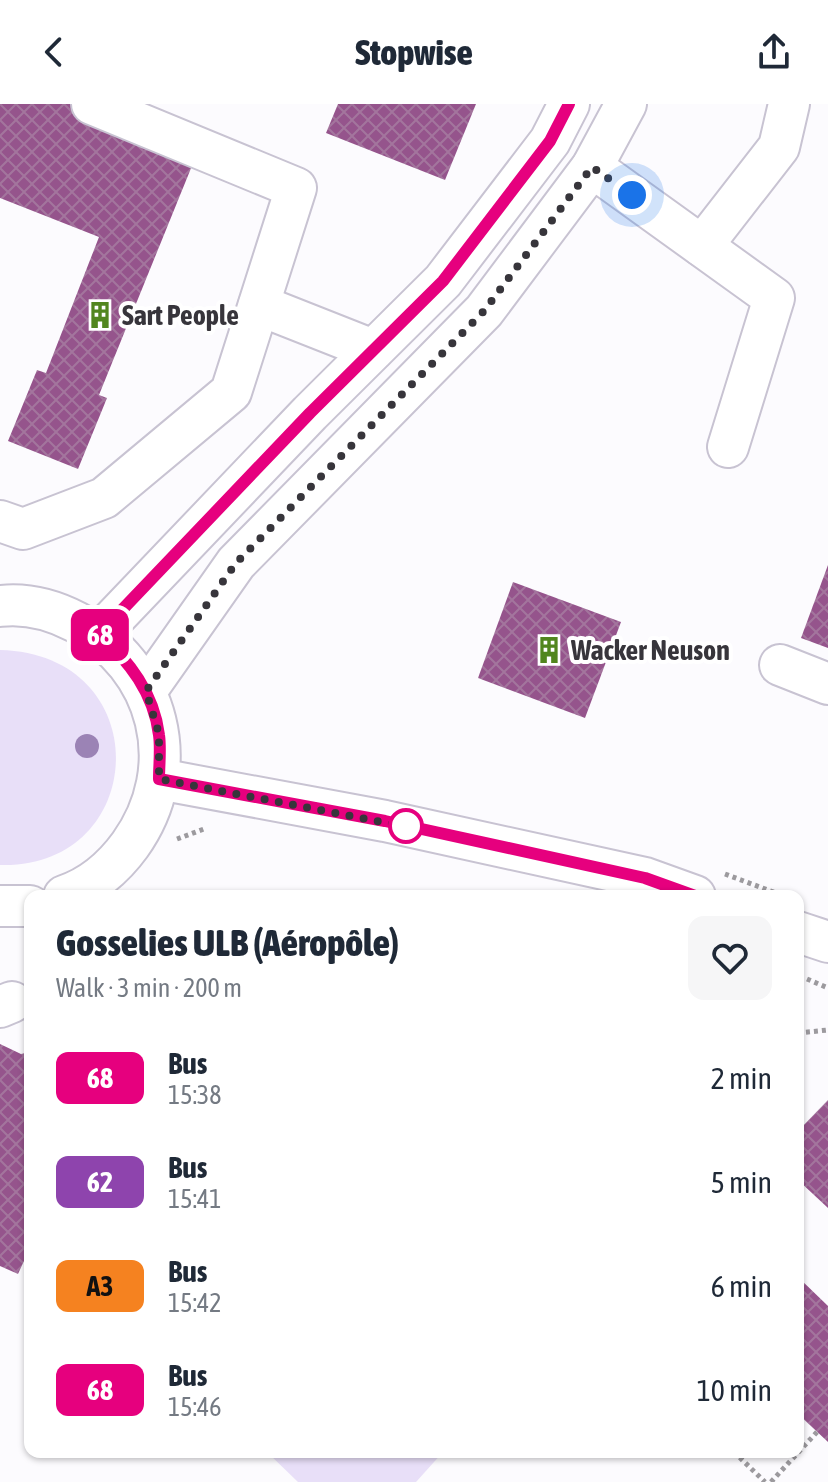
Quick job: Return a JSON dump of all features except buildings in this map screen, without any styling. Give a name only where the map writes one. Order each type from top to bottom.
[{"type":"street","points":[[0,521],[23,529],[104,498],[231,392],[296,188],[92,104]]},
{"type":"street","points":[[99,634],[443,281],[550,141],[569,104]]},
{"type":"street","points":[[146,691],[236,563],[484,311],[592,167],[626,104]]},
{"type":"street","points":[[702,246],[779,147],[789,104]]},
{"type":"street","points":[[592,167],[774,298],[728,447]]},
{"type":"street","points":[[259,305],[373,350]]},
{"type":"street","points":[[0,606],[17,604],[60,613],[99,634],[126,659],[146,691],[159,734],[159,779],[144,825],[116,864],[80,890]]},
{"type":"street","points":[[780,665],[828,684]]},
{"type":"street","points":[[159,779],[385,821],[645,878],[669,890]]},
{"type":"street","points":[[0,906],[24,906]]},
{"type":"street","points":[[804,934],[828,942]]},
{"type":"path","points":[[167,844],[199,829],[212,829]]},
{"type":"path","points":[[804,978],[828,988]]},
{"type":"path","points":[[804,1032],[828,1030]]},
{"type":"path","points":[[804,1446],[817,1432]]},
{"type":"path","points":[[740,1458],[765,1482]]},
{"type":"path","points":[[771,1482],[793,1458]]},
{"type":"shaded area","points":[[0,650],[52,661],[88,686],[109,721],[116,760],[108,800],[86,834],[50,857],[0,865]]},
{"type":"shaded area","points":[[273,1458],[438,1458],[416,1482],[298,1482]]},
{"type":"bus line","name":"68","points":[[569,104],[550,141],[443,281],[310,413],[99,634],[126,659],[146,691],[159,734],[159,779],[385,821],[645,878],[678,890]]},
{"type":"place","name":"Sart People","points":[[100,315]]},
{"type":"place","name":"Wacker Neuson","points":[[549,650]]},
{"type":"route","points":[[406,826],[413,828],[159,779],[159,734],[146,691],[236,563],[484,311],[592,167],[632,195]]}]
